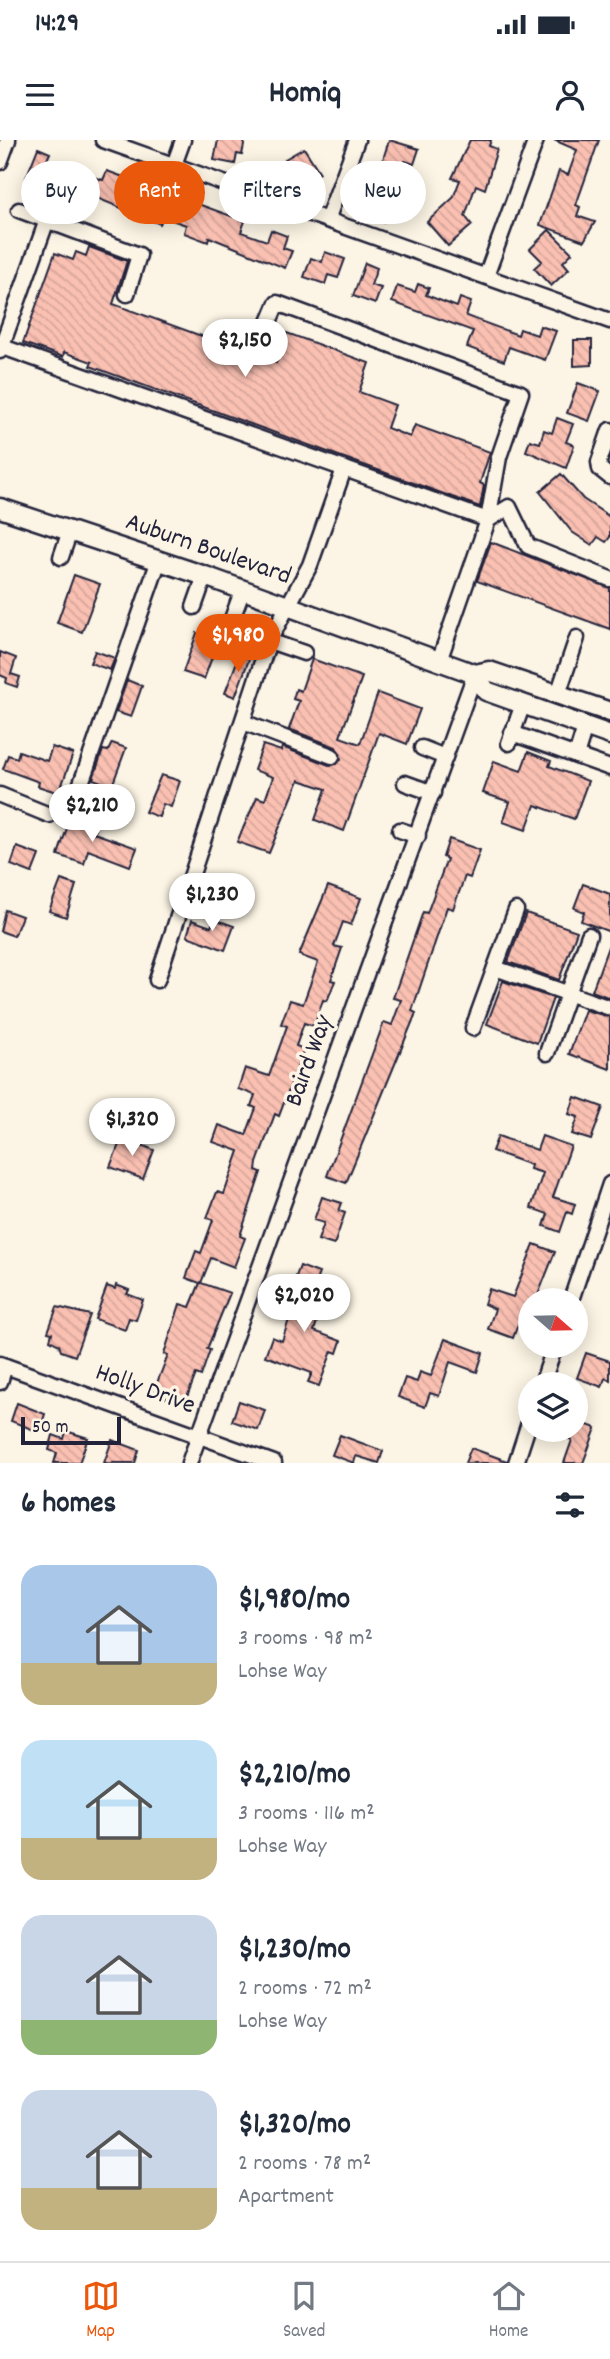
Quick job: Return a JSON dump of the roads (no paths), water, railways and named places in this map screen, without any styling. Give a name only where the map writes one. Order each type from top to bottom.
[{"type":"main road","name":"Auburn Boulevard","points":[[0,508],[243,589],[475,674],[489,671],[610,712]]},
{"type":"main road","name":"Auburn Boulevard","points":[[475,674],[486,691],[610,735]]},
{"type":"street","points":[[0,162],[8,140]]},
{"type":"street","points":[[103,140],[163,161]]},
{"type":"street","points":[[175,161],[183,140]]},
{"type":"street","points":[[327,220],[357,140]]},
{"type":"street","points":[[486,276],[536,140]]},
{"type":"street","points":[[205,176],[610,321]]},
{"type":"street","points":[[46,224],[1,348],[488,520]]},
{"type":"street","points":[[58,224],[139,255],[127,294]]},
{"type":"street","points":[[261,341],[277,303],[521,393],[499,457],[488,520],[439,661]]},
{"type":"street","points":[[610,430],[599,462],[600,469],[610,477]]},
{"type":"street","points":[[157,980],[270,641],[310,565],[344,469]]},
{"type":"street","points":[[488,520],[509,507],[528,546],[610,579]]},
{"type":"street","points":[[61,557],[71,531]]},
{"type":"street","points":[[78,792],[159,560]]},
{"type":"street","points":[[194,607],[205,576]]},
{"type":"street","points":[[232,619],[243,589]]},
{"type":"street","points":[[558,694],[577,638]]},
{"type":"street","points":[[270,641],[304,653]]},
{"type":"street","name":"Baird Way","points":[[189,1463],[398,871],[418,836],[475,674]]},
{"type":"street","points":[[523,704],[511,738],[610,768]]},
{"type":"street","points":[[243,722],[332,756]]},
{"type":"street","points":[[576,756],[585,727]]},
{"type":"street","points":[[422,748],[445,757]]},
{"type":"street","points":[[405,783],[433,793]]},
{"type":"street","points":[[0,796],[49,815]]},
{"type":"street","points":[[400,830],[418,836]]},
{"type":"street","points":[[473,1028],[516,910]]},
{"type":"street","points":[[547,1053],[589,935]]},
{"type":"street","points":[[495,968],[610,1008]]},
{"type":"street","points":[[575,1288],[610,1184]]},
{"type":"street","points":[[0,1382],[3,1365]]},
{"type":"street","name":"Holly Drive","points":[[3,1365],[274,1463]]},
{"type":"street","points":[[516,1463],[523,1442]]}]
